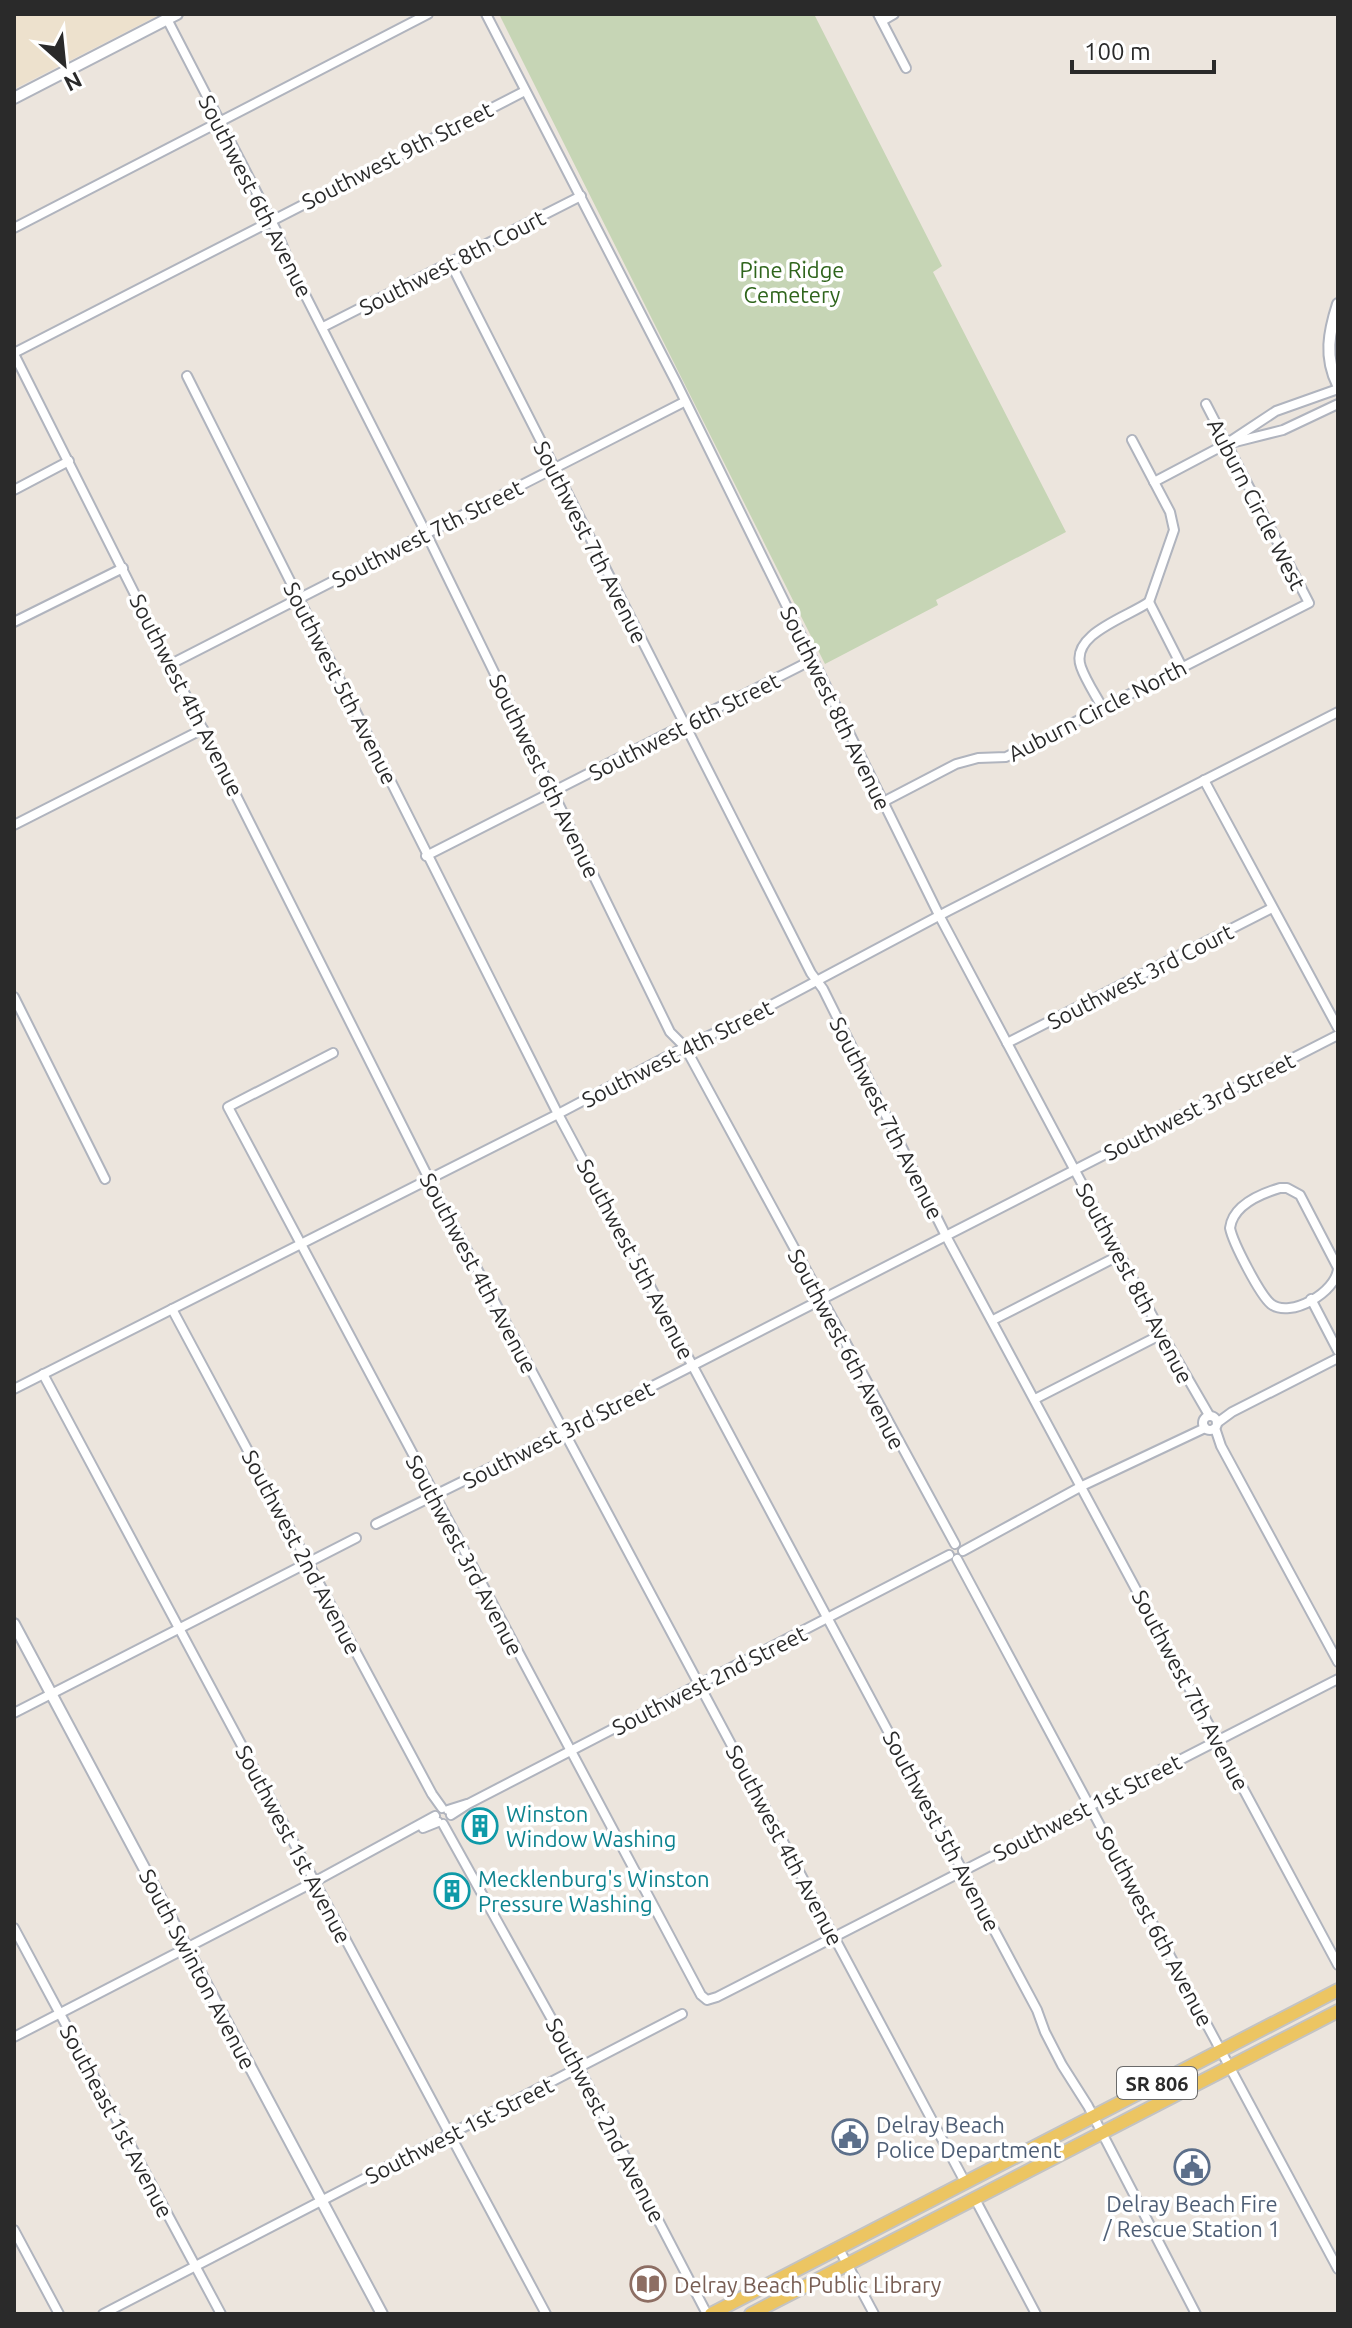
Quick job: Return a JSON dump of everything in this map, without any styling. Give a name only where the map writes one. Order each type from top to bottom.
[{"type":"main road","name":"SR 806","points":[[709,2314],[1338,1990]]},
{"type":"main road","name":"SR 806","points":[[751,2314],[1338,2011]]},
{"type":"main road","points":[[975,2199],[974,2192],[981,2179],[1001,2163]]},
{"type":"main road","points":[[935,2219],[958,2200],[966,2188],[965,2182]]},
{"type":"street","points":[[14,228],[428,14]]},
{"type":"street","name":"Southwest 8th Avenue","points":[[486,14],[581,196],[940,917],[1197,1397],[1199,1413],[1210,1423],[1338,1662]]},
{"type":"street","points":[[894,14],[880,17],[906,68]]},
{"type":"street","points":[[14,98],[172,17]]},
{"type":"street","name":"Southwest 6th Avenue","points":[[172,17],[219,120],[426,533],[670,1032],[685,1047],[1338,2269]]},
{"type":"street","name":"Southwest 9th Street","points":[[14,354],[525,91]]},
{"type":"street","name":"Southwest 8th Court","points":[[323,327],[581,196]]},
{"type":"street","name":"Southwest 7th Avenue","points":[[451,264],[683,725],[815,981],[823,989],[946,1236],[1338,1965]]},
{"type":"street","points":[[1154,482],[1226,444],[1276,411],[1338,387],[1331,368],[1328,342],[1338,304]]},
{"type":"street","name":"Southwest 4th Avenue","points":[[14,354],[429,1179],[965,2182]]},
{"type":"street","name":"Southwest 5th Avenue","points":[[187,376],[558,1114],[964,1871],[1037,2010],[1062,2065],[1103,2133],[1196,2314]]},
{"type":"street","name":"Southwest 7th Street","points":[[171,664],[684,402]]},
{"type":"street","name":"Auburn Circle West","points":[[1206,404],[1309,603]]},
{"type":"street","points":[[1226,444],[1283,430],[1338,404]]},
{"type":"street","points":[[1102,707],[1081,666],[1082,645],[1091,635],[1149,602],[1174,530],[1170,512],[1132,440]]},
{"type":"street","points":[[14,490],[69,461]]},
{"type":"street","points":[[14,622],[123,568]]},
{"type":"street","points":[[1149,602],[1182,667]]},
{"type":"street","name":"Auburn Circle North","points":[[883,802],[956,764],[978,758],[1006,757],[1309,603]]},
{"type":"street","name":"Southwest 6th Street","points":[[426,856],[812,660]]},
{"type":"street","name":"Southwest 4th Street","points":[[14,1389],[685,1047],[733,1026],[1338,713]]},
{"type":"street","points":[[14,825],[203,729]]},
{"type":"street","points":[[1204,780],[1338,1028]]},
{"type":"street","name":"Southwest 3rd Court","points":[[1007,1043],[1272,908]]},
{"type":"street","points":[[14,997],[105,1179]]},
{"type":"street","name":"Southwest 3rd Street","points":[[376,1524],[563,1432],[1338,1035]]},
{"type":"street","name":"Southwest 3rd Avenue","points":[[333,1053],[228,1107],[570,1751],[701,1995],[707,2000]]},
{"type":"street","points":[[1280,1188],[1294,1190],[1300,1195],[1338,1268],[1331,1288],[1311,1299],[1296,1307],[1282,1309],[1265,1297],[1232,1235],[1231,1220],[1243,1205],[1280,1188]]},
{"type":"street","points":[[993,1320],[1120,1255]]},
{"type":"street","points":[[1311,1299],[1338,1351]]},
{"type":"street","name":"Southwest 2nd Avenue","points":[[172,1309],[709,2314]]},
{"type":"street","points":[[1035,1399],[1162,1334]]},
{"type":"street","name":"Southwest 2nd Street","points":[[14,2037],[414,1828],[424,1828],[1082,1486],[1180,1439],[1184,1432],[1210,1423],[1338,1358]]},
{"type":"street","name":"Southwest 1st Avenue","points":[[43,1374],[546,2314]]},
{"type":"street","points":[[14,1713],[356,1538]]},
{"type":"street","name":"South Swinton Avenue","points":[[14,1624],[382,2314]]},
{"type":"street","name":"Southwest 1st Street","points":[[707,2000],[1338,1679]]},
{"type":"street","name":"Southeast 1st Avenue","points":[[14,1928],[221,2314]]},
{"type":"street","name":"Southwest 1st Street","points":[[103,2314],[682,2014]]},
{"type":"street","points":[[975,2199],[1036,2314]]},
{"type":"street","points":[[14,2230],[59,2314]]},
{"type":"street","points":[[838,2247],[874,2314]]},
{"type":"shaded area","points":[[14,14],[161,14],[14,89]]},
{"type":"green space","name":"Pine Ridge Cemetery","points":[[499,14],[814,14],[942,266],[933,272],[1066,532],[936,600],[938,605],[825,664]]},
{"type":"place","name":"Winston Window Washing","points":[[480,1826]]},
{"type":"place","name":"Mecklenburg's Winston Pressure Washing","points":[[452,1891]]},
{"type":"place","name":"Delray Beach Police Department","points":[[850,2137]]},
{"type":"place","name":"Delray Beach Fire / Rescue Station 1","points":[[1192,2167]]},
{"type":"place","name":"Delray Beach Public Library","points":[[648,2284]]}]
